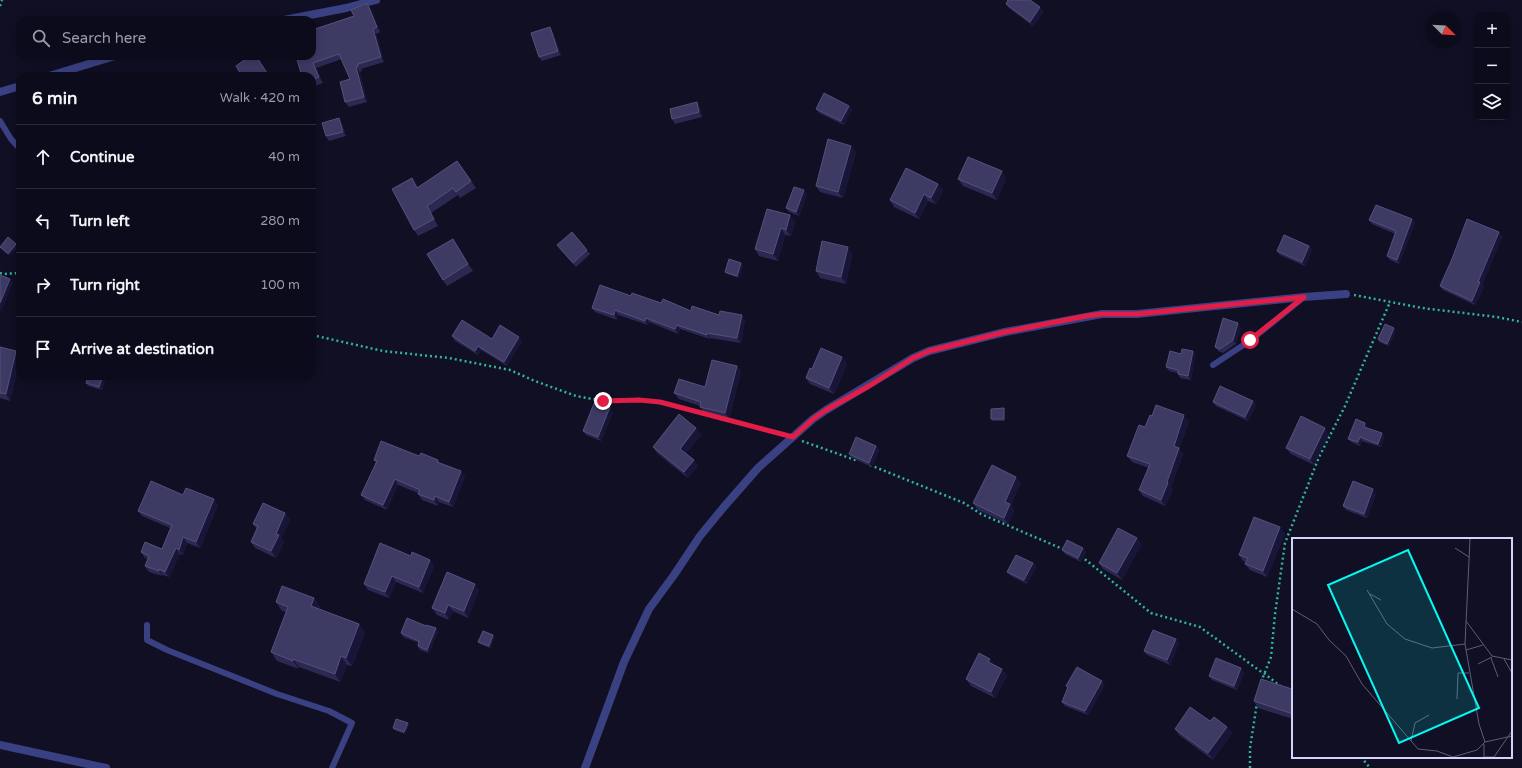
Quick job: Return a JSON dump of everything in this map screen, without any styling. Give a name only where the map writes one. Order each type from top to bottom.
[{"type":"street","points":[[305,16],[346,8],[376,0]]},
{"type":"street","points":[[62,72],[102,60]]},
{"type":"street","points":[[0,92],[16,87]]},
{"type":"street","points":[[585,768],[624,662],[650,609],[700,536],[758,468],[813,419],[826,410],[869,386],[913,358],[929,351],[1005,332],[1102,314],[1137,314],[1346,294]]},
{"type":"street","points":[[0,744],[106,768]]},
{"type":"lane","points":[[0,121],[16,145]]},
{"type":"lane","points":[[1213,365],[1250,340],[1304,297]]},
{"type":"lane","points":[[147,625],[147,640],[167,650],[277,694],[329,711],[352,723],[332,768]]},
{"type":"path","points":[[0,6],[2,0]]},
{"type":"path","points":[[0,273],[16,273]]},
{"type":"path","points":[[1346,294],[1359,295],[1429,309],[1497,317],[1522,322]]},
{"type":"path","points":[[1260,687],[1271,657],[1275,614],[1285,542],[1319,457],[1344,406],[1390,302]]},
{"type":"path","points":[[316,336],[383,351],[449,358],[510,370],[576,396],[603,401],[639,400],[660,402],[793,437],[860,462]]},
{"type":"path","points":[[867,464],[964,503],[981,514],[1069,551]]},
{"type":"path","points":[[1075,554],[1082,557],[1112,583],[1151,613],[1200,627],[1281,687]]},
{"type":"path","points":[[1250,768],[1250,748],[1257,702]]},
{"type":"path","points":[[1363,758],[1370,768]]},
{"type":"building","points":[[1008,0],[1030,0],[1040,7],[1030,22],[1006,4]]},
{"type":"building","points":[[367,3],[377,27],[373,29],[381,57],[358,64],[356,67],[364,97],[345,102],[340,82],[350,79],[339,54],[313,63],[319,77],[316,78],[316,72],[301,72],[297,60],[316,60],[316,29],[354,16],[351,10]]},
{"type":"building","points":[[550,27],[558,51],[539,57],[531,33]]},
{"type":"building","points":[[244,60],[259,60],[266,72],[240,72],[236,66]]},
{"type":"building","points":[[824,93],[849,106],[841,121],[816,109]]},
{"type":"building","points":[[697,102],[699,112],[672,119],[670,109]]},
{"type":"building","points":[[339,118],[343,132],[326,136],[322,123]]},
{"type":"building","points":[[828,139],[851,146],[838,192],[816,186]]},
{"type":"building","points":[[968,157],[1002,171],[992,193],[958,179]]},
{"type":"building","points":[[457,161],[471,181],[456,192],[453,188],[427,206],[434,219],[414,230],[392,189],[412,178],[417,188]]},
{"type":"building","points":[[906,168],[938,184],[931,198],[924,194],[915,213],[890,200]]},
{"type":"building","points":[[794,187],[804,190],[796,212],[786,208]]},
{"type":"building","points":[[1376,205],[1412,219],[1397,260],[1387,256],[1396,231],[1369,220]]},
{"type":"building","points":[[767,209],[790,215],[786,230],[781,228],[773,254],[755,249]]},
{"type":"building","points":[[1467,219],[1499,232],[1478,282],[1480,282],[1472,301],[1440,286]]},
{"type":"building","points":[[572,232],[587,250],[573,263],[557,245]]},
{"type":"building","points":[[1284,235],[1309,246],[1302,262],[1277,251]]},
{"type":"building","points":[[8,237],[16,244],[8,254],[0,247]]},
{"type":"building","points":[[453,239],[468,264],[443,280],[427,254]]},
{"type":"building","points":[[822,241],[848,247],[841,277],[816,271]]},
{"type":"building","points":[[729,259],[741,263],[737,276],[725,272]]},
{"type":"building","points":[[0,275],[10,279],[0,303]]},
{"type":"building","points":[[600,285],[631,296],[632,293],[661,303],[663,299],[691,311],[692,306],[719,315],[720,311],[742,315],[737,338],[707,333],[707,335],[677,325],[675,329],[646,318],[645,321],[615,310],[614,315],[592,308]]},
{"type":"building","points":[[1223,318],[1238,323],[1233,340],[1220,349],[1215,347]]},
{"type":"building","points":[[462,320],[492,339],[500,325],[519,337],[504,362],[478,346],[475,351],[452,336]]},
{"type":"building","points":[[1385,324],[1394,328],[1387,344],[1378,339]]},
{"type":"building","points":[[0,347],[16,351],[6,394],[0,393]]},
{"type":"building","points":[[821,348],[842,357],[829,388],[806,378],[810,368],[812,369]]},
{"type":"building","points":[[1182,349],[1193,351],[1188,376],[1178,374],[1178,370],[1166,367],[1170,351],[1181,354]]},
{"type":"building","points":[[712,360],[737,366],[725,413],[700,407],[701,402],[674,393],[679,379],[705,387]]},
{"type":"building","points":[[87,380],[102,380],[99,387],[86,383]]},
{"type":"building","points":[[1220,386],[1253,401],[1245,417],[1213,402]]},
{"type":"building","points":[[595,401],[610,407],[598,437],[583,431]]},
{"type":"building","points":[[1156,405],[1184,415],[1174,446],[1179,448],[1161,500],[1139,490],[1150,464],[1127,456],[1139,425],[1145,427],[1150,415],[1152,416]]},
{"type":"building","points":[[1004,408],[1004,419],[991,419],[991,409]]},
{"type":"building","points":[[679,414],[696,428],[680,449],[694,460],[684,472],[653,447]]},
{"type":"building","points":[[1301,416],[1325,428],[1310,459],[1286,448]]},
{"type":"building","points":[[1356,419],[1365,423],[1364,427],[1382,433],[1378,444],[1360,437],[1358,442],[1348,439]]},
{"type":"building","points":[[856,437],[876,446],[869,463],[849,454]]},
{"type":"building","points":[[381,441],[419,456],[421,453],[438,460],[437,462],[461,471],[449,502],[435,496],[434,500],[418,494],[420,490],[395,479],[383,505],[361,495],[377,461],[374,460]]},
{"type":"building","points":[[992,465],[1016,477],[1005,502],[1010,504],[1004,518],[973,503]]},
{"type":"building","points":[[151,481],[183,495],[186,488],[214,499],[196,542],[183,537],[179,550],[176,548],[165,572],[145,566],[149,556],[141,552],[145,542],[162,549],[172,525],[138,511]]},
{"type":"building","points":[[1353,481],[1373,489],[1364,514],[1343,506]]},
{"type":"building","points":[[263,503],[285,513],[276,534],[279,535],[271,551],[251,542],[258,526],[253,524]]},
{"type":"building","points":[[1254,517],[1280,527],[1263,571],[1245,564],[1248,558],[1239,555]]},
{"type":"building","points":[[1118,528],[1137,538],[1117,573],[1099,563]]},
{"type":"building","points":[[1067,540],[1083,548],[1078,558],[1062,550]]},
{"type":"building","points":[[380,543],[411,556],[412,552],[430,560],[419,587],[392,576],[385,592],[364,584]]},
{"type":"building","points":[[1016,555],[1033,563],[1024,580],[1007,572]]},
{"type":"building","points":[[447,572],[475,584],[464,611],[448,605],[445,613],[432,608]]},
{"type":"building","points":[[282,586],[314,598],[311,606],[359,624],[346,658],[341,656],[335,674],[293,659],[293,661],[271,652],[288,607],[276,602]]},
{"type":"building","points":[[407,618],[426,626],[436,628],[427,650],[418,646],[419,641],[401,633]]},
{"type":"building","points":[[1153,630],[1176,639],[1167,660],[1144,651]]},
{"type":"building","points":[[483,631],[493,635],[489,646],[478,642]]},
{"type":"building","points":[[979,653],[990,659],[988,662],[1002,669],[991,692],[966,679]]},
{"type":"building","points":[[1216,658],[1241,668],[1234,686],[1209,676]]},
{"type":"building","points":[[1077,667],[1102,681],[1085,711],[1062,702],[1068,687],[1066,686]]},
{"type":"building","points":[[1261,679],[1292,689],[1292,714],[1254,701]]},
{"type":"building","points":[[1190,707],[1210,721],[1214,717],[1227,727],[1208,753],[1175,729]]},
{"type":"building","points":[[396,719],[408,723],[404,732],[393,728]]},
{"type":"route","points":[[603,401],[639,400],[660,402],[793,437],[813,419],[826,410],[869,386],[913,358],[929,351],[1005,332],[1086,316],[1102,314],[1137,314],[1304,297],[1250,340]]}]
